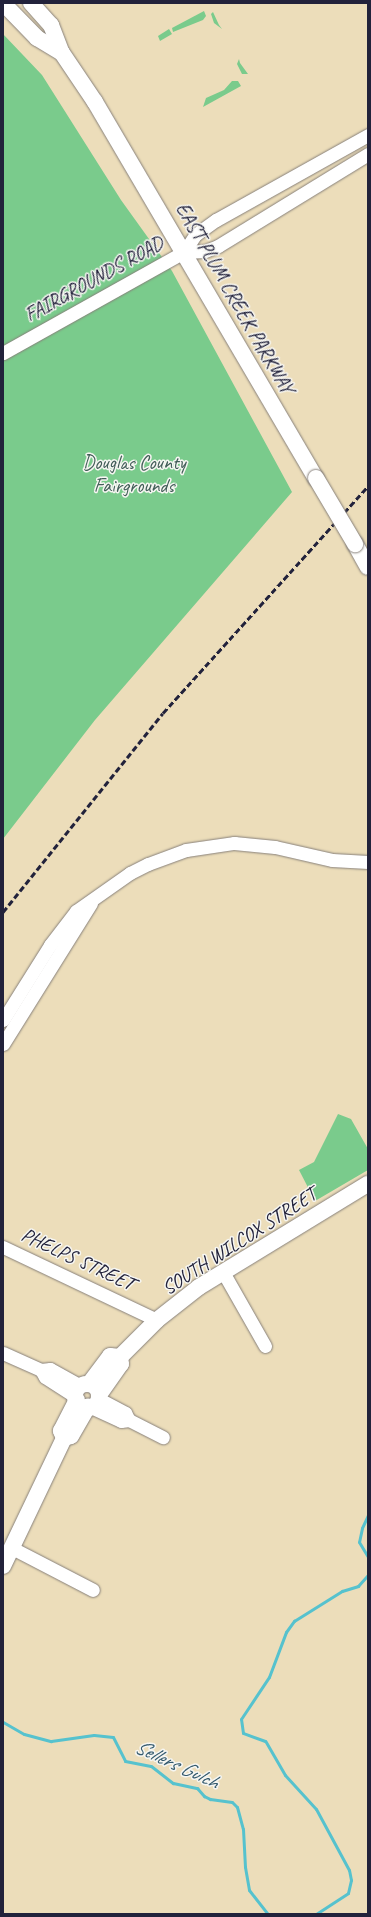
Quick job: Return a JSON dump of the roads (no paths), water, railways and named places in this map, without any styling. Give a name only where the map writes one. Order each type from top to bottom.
[{"type":"main road","name":"EAST PLUM CREEK PARKWAY","points":[[3,3],[38,38],[62,53]]},
{"type":"main road","name":"EAST PLUM CREEK PARKWAY","points":[[31,3],[51,25],[62,53],[95,102],[368,567]]},
{"type":"main road","name":"SOUTH WILCOX STREET","points":[[87,1397],[110,1356],[120,1357],[157,1320],[223,1272],[367,1187]]},
{"type":"main road","points":[[3,1566],[64,1438],[61,1432],[87,1397]]},
{"type":"street","points":[[184,252],[195,235],[216,220],[368,135]]},
{"type":"street","points":[[184,252],[205,251],[218,246],[368,154]]},
{"type":"street","name":"FAIRGROUNDS ROAD","points":[[3,353],[184,252]]},
{"type":"street","points":[[3,1020],[59,930],[76,911],[130,873],[148,864],[186,850],[215,845],[256,844],[332,860],[368,862]]},
{"type":"street","points":[[3,1044],[93,900]]},
{"type":"street","name":"PHELPS STREET","points":[[3,1247],[157,1320]]},
{"type":"street","points":[[223,1272],[266,1346]]},
{"type":"street","points":[[3,1353],[40,1370],[50,1369],[121,1421],[129,1420],[163,1438]]},
{"type":"street","points":[[12,1548],[93,1590]]},
{"type":"waterway","points":[[368,1515],[362,1528],[359,1542],[368,1557]]},
{"type":"waterway","points":[[316,1914],[348,1893],[351,1880],[349,1870],[316,1809],[285,1775],[265,1741],[243,1733],[241,1719],[269,1677],[286,1632],[294,1621],[342,1591],[358,1586],[368,1575]]},
{"type":"waterway","name":"Sellers Gulch","points":[[3,1722],[24,1734],[51,1741],[94,1735],[113,1737],[125,1761],[151,1766],[173,1783],[197,1788],[204,1796],[210,1799],[232,1802],[237,1807],[243,1829],[245,1867],[249,1890],[268,1914]]},
{"type":"railway","points":[[3,912],[163,713],[368,486]]},
{"type":"park label","name":"Douglas County Fairgrounds","points":[[134,474]]}]
